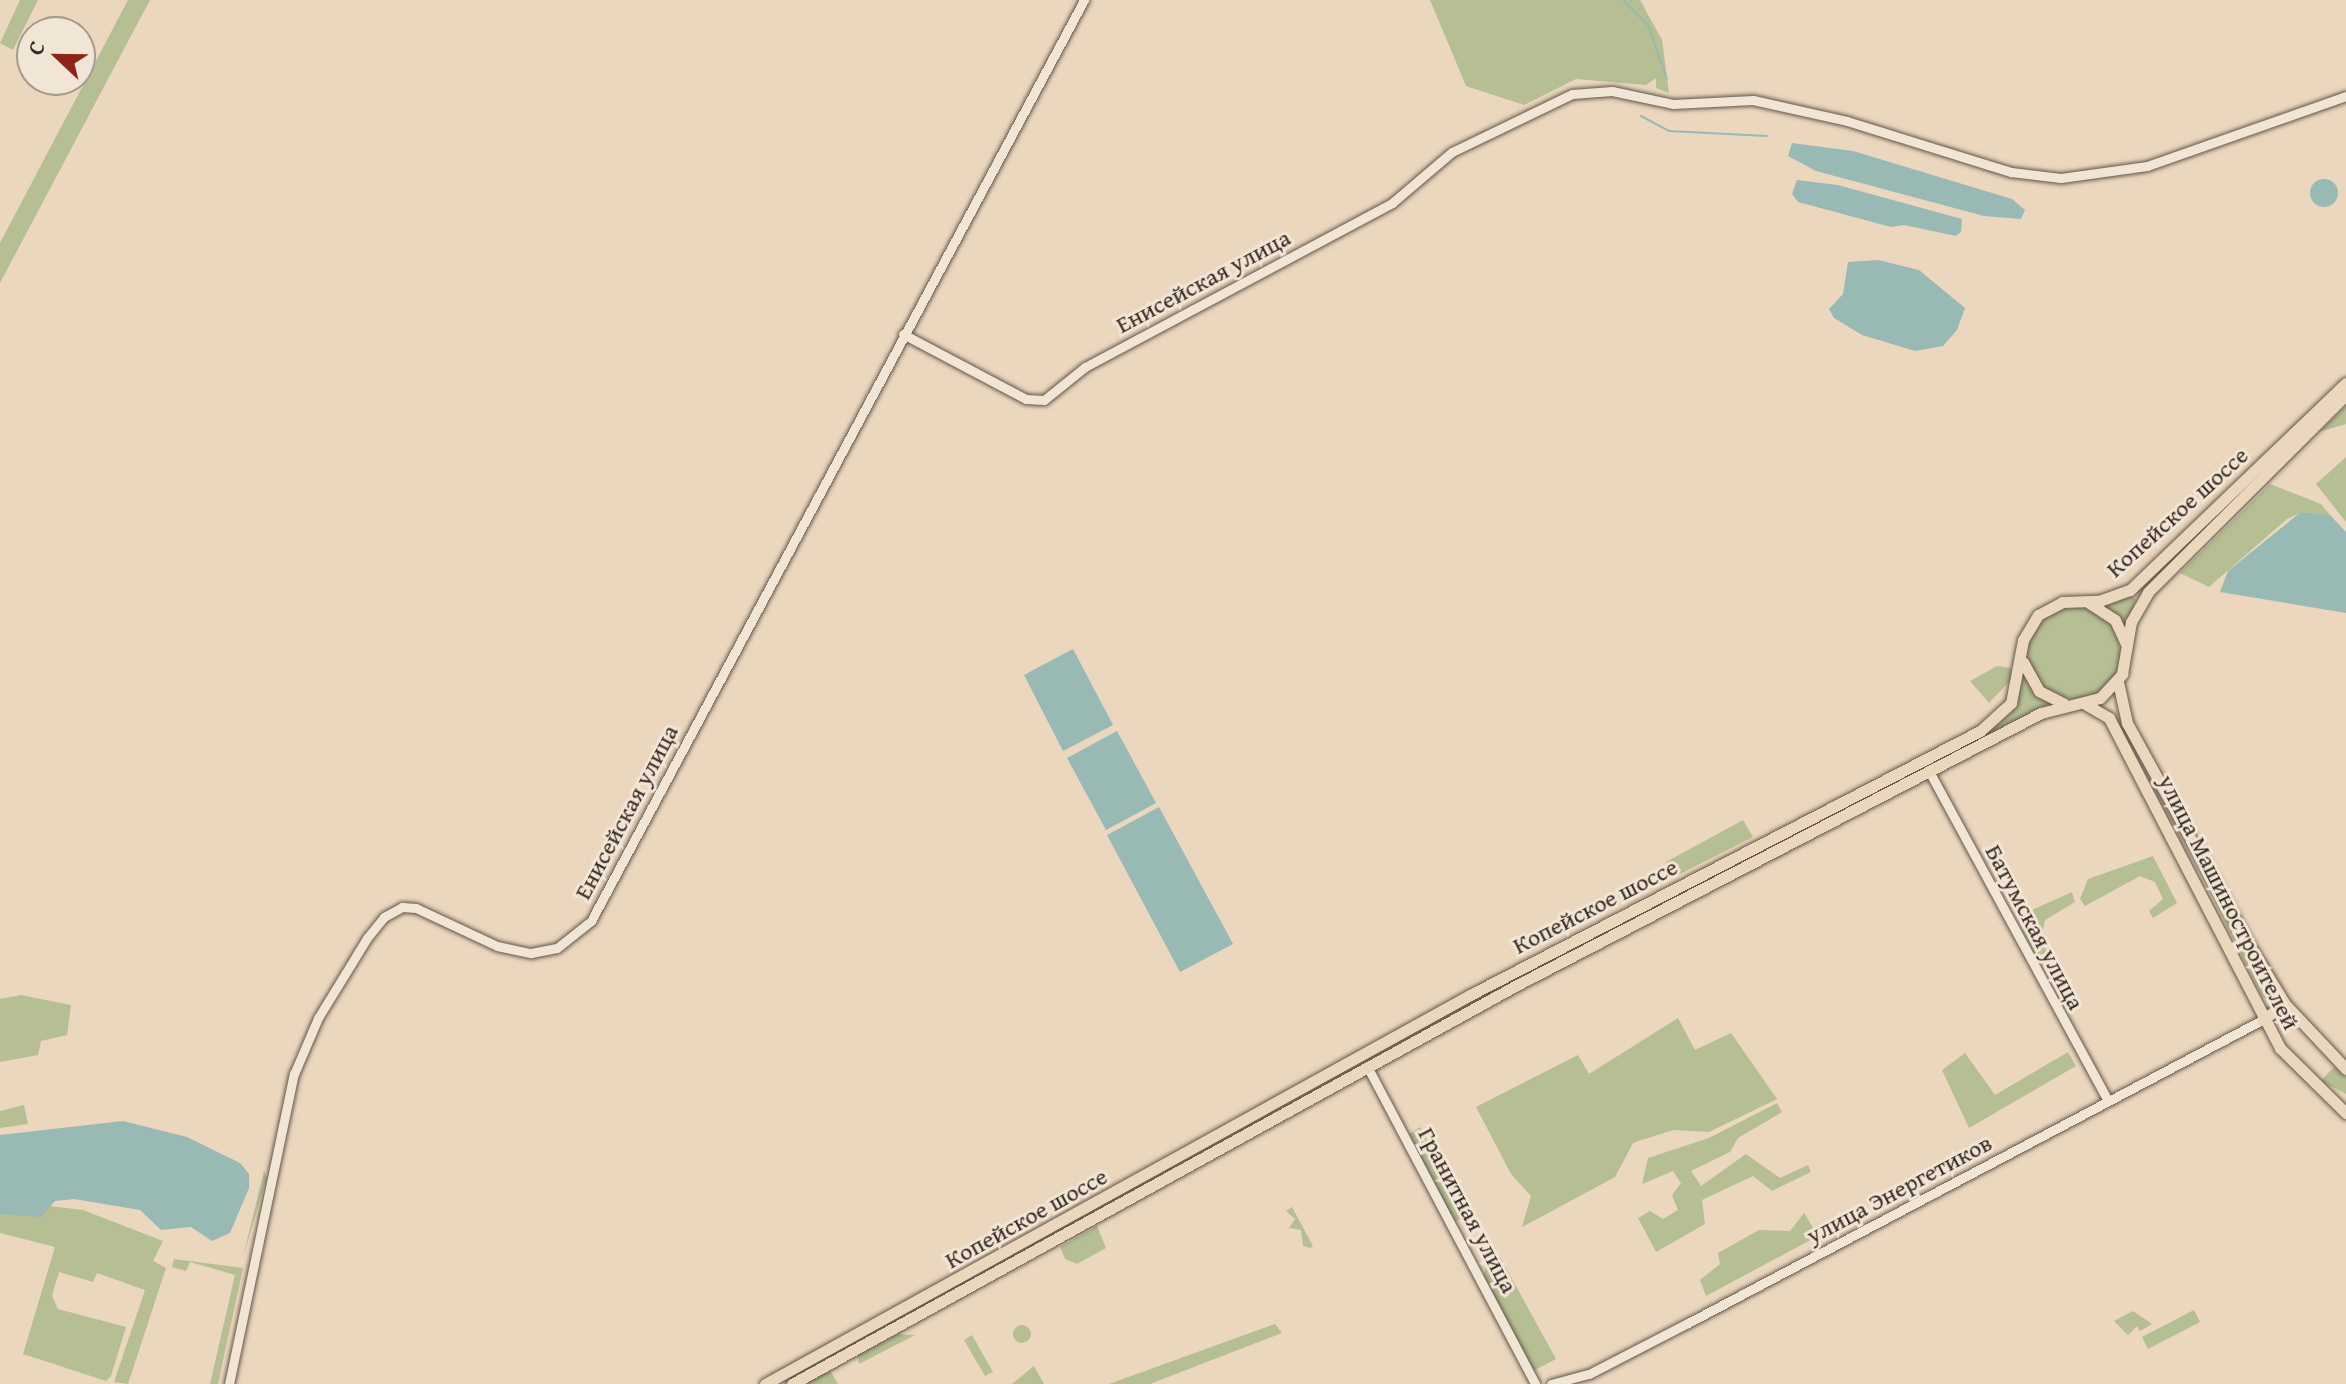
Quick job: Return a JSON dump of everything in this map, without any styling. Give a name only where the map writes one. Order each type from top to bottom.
[{"type":"main road","name":"Копейское шоссе","points":[[1365,1062],[1470,995],[1980,731],[2011,703],[2029,627],[2045,609],[2062,602],[2089,603],[2130,590],[2346,383]]},
{"type":"main road","name":"Копейское шоссе","points":[[2118,682],[2135,612],[2148,592],[2346,395]]},
{"type":"main road","points":[[2089,603],[2115,620],[2126,648]]},
{"type":"main road","points":[[2022,649],[2033,686],[2067,705]]},
{"type":"main road","points":[[2085,704],[2118,682]]},
{"type":"main road","name":"улица Машиностроителей","points":[[2118,682],[2121,712],[2192,847],[2285,1004],[2346,1069]]},
{"type":"main road","name":"Копейское шоссе","points":[[792,1384],[1027,1248],[1365,1062],[1929,771],[2067,705],[2085,704]]},
{"type":"main road","name":"улица Машиностроителей","points":[[2085,704],[2109,718],[2262,1020],[2292,1063],[2346,1113]]},
{"type":"main road","points":[[2178,854],[2192,847]]},
{"type":"main road","points":[[2262,1020],[2285,1004]]},
{"type":"main road","name":"Копейское шоссе","points":[[765,1384],[992,1268]]},
{"type":"street","name":"Енисейская улица","points":[[229,1384],[294,1074],[318,1018],[367,938],[384,917],[402,907],[416,908],[497,946],[531,953],[557,948],[591,921],[1084,0]]},
{"type":"street","name":"Енисейская улица","points":[[903,334],[1026,399],[1044,400],[1085,367],[1392,203],[1439,161],[1517,118],[1572,94],[1612,91],[1697,103],[1753,100],[1785,105],[2011,172],[2061,178],[2147,166],[2346,96]]},
{"type":"street","name":"Батумская улица","points":[[1929,771],[2108,1101]]},
{"type":"street","name":"улица Энергетиков","points":[[1551,1384],[1581,1381],[2262,1020]]},
{"type":"street","name":"Гранитная улица","points":[[1365,1062],[1535,1384]]},
{"type":"green space","points":[[20,0],[38,0],[30,16],[16,16],[16,44],[13,50],[0,43]]},
{"type":"green space","points":[[128,0],[150,0],[0,283],[0,243],[77,96],[96,96],[96,61]]},
{"type":"green space","points":[[1430,0],[1640,0],[1662,40],[1669,93],[1656,88],[1656,78],[1646,85],[1576,79],[1524,105],[1466,86]]},
{"type":"green space","points":[[2346,406],[2346,424],[2319,432]]},
{"type":"green space","points":[[2346,457],[2346,522],[2316,484]]},
{"type":"green space","points":[[2270,484],[2321,504],[2330,515],[2302,512],[2287,519],[2209,587],[2180,573]]},
{"type":"green space","points":[[2132,595],[2136,600],[2125,628],[2104,607]]},
{"type":"green space","points":[[2074,607],[2092,610],[2107,620],[2117,635],[2120,653],[2117,671],[2107,686],[2092,696],[2074,699],[2056,696],[2041,686],[2031,671],[2028,653],[2031,635],[2041,620],[2056,610]]},
{"type":"green space","points":[[1997,666],[2011,668],[2012,679],[1989,703],[1970,681]]},
{"type":"green space","points":[[2024,676],[2050,704],[1985,737],[2013,710]]},
{"type":"green space","points":[[1982,738],[1396,1043],[1448,1013]]},
{"type":"green space","points":[[1743,820],[1753,837],[1674,877],[1666,862]]},
{"type":"green space","points":[[2191,855],[2271,994],[2269,1001],[2262,996]]},
{"type":"green space","points":[[2153,856],[2177,903],[2153,918],[2149,911],[2163,899],[2155,882],[2140,876],[2085,906],[2080,899],[2088,879]]},
{"type":"green space","points":[[2072,892],[2075,902],[2045,920],[2042,935],[2052,953],[2036,955],[2023,931],[2030,911]]},
{"type":"green space","points":[[1554,923],[1565,933],[1525,954],[1520,939]]},
{"type":"green space","points":[[21,995],[71,1005],[67,1035],[41,1041],[38,1055],[0,1062],[0,999]]},
{"type":"green space","points":[[1678,1018],[1695,1050],[1731,1033],[1777,1099],[1709,1132],[1673,1130],[1633,1143],[1615,1177],[1522,1227],[1531,1196],[1511,1174],[1476,1107],[1578,1055],[1589,1074]]},
{"type":"green space","points":[[2068,1052],[2076,1066],[1969,1128],[1942,1070],[1965,1053],[1995,1095]]},
{"type":"green space","points":[[2334,1067],[2346,1077],[2346,1094],[2321,1081]]},
{"type":"green space","points":[[1777,1103],[1782,1112],[1738,1138],[1730,1152],[1691,1171],[1701,1186],[1746,1154],[1780,1178],[1808,1165],[1811,1172],[1772,1191],[1753,1176],[1702,1200],[1705,1224],[1656,1252],[1638,1218],[1650,1211],[1663,1219],[1678,1210],[1672,1195],[1681,1183],[1673,1171],[1642,1184],[1648,1158],[1709,1138]]},
{"type":"green space","points":[[24,1105],[28,1124],[0,1128],[0,1111]]},
{"type":"green space","points":[[1420,1127],[1467,1216],[1454,1222],[1409,1134]]},
{"type":"green space","points":[[264,1171],[267,1177],[243,1257]]},
{"type":"green space","points":[[0,1200],[83,1210],[163,1241],[153,1261],[166,1268],[128,1384],[114,1382],[145,1290],[97,1273],[93,1282],[59,1272],[52,1296],[58,1309],[126,1327],[111,1376],[106,1381],[23,1354],[55,1247],[0,1233]]},
{"type":"green space","points":[[1292,1207],[1313,1246],[1310,1248],[1303,1246],[1301,1230],[1289,1228],[1295,1219],[1286,1211]]},
{"type":"green space","points":[[1804,1213],[1818,1236],[1706,1296],[1700,1280],[1720,1264],[1718,1253],[1759,1230],[1790,1231]]},
{"type":"green space","points":[[1097,1226],[1106,1248],[1077,1264],[1065,1259],[1060,1247]]},
{"type":"green space","points":[[1500,1257],[1556,1359],[1533,1371],[1483,1278],[1486,1265]]},
{"type":"green space","points":[[174,1259],[243,1268],[218,1384],[210,1384],[235,1275],[190,1262],[186,1271],[172,1267]]},
{"type":"green space","points":[[2194,1310],[2200,1322],[2148,1349],[2142,1337]]},
{"type":"green space","points":[[2133,1311],[2152,1324],[2140,1331],[2137,1326],[2128,1335],[2114,1321]]},
{"type":"green space","points":[[1275,1324],[1282,1333],[1150,1384],[1109,1384]]},
{"type":"green space","points":[[1018,1325],[1026,1325],[1031,1334],[1029,1341],[1018,1343],[1013,1338],[1013,1330]]},
{"type":"green space","points":[[897,1334],[915,1335],[859,1364],[858,1355]]},
{"type":"green space","points":[[972,1335],[993,1372],[985,1376],[964,1340]]},
{"type":"green space","points":[[1034,1366],[1044,1384],[1012,1384]]},
{"type":"green space","points":[[830,1370],[838,1384],[805,1384]]},
{"type":"water","points":[[1792,143],[1853,151],[2012,199],[2025,210],[2021,219],[1984,216],[1816,171],[1788,156]]},
{"type":"water","points":[[2324,179],[2334,183],[2338,193],[2334,203],[2324,207],[2314,203],[2310,193],[2314,183]]},
{"type":"water","points":[[1797,180],[1838,185],[1962,219],[1961,232],[1956,236],[1904,225],[1891,227],[1798,202],[1792,194]]},
{"type":"water","points":[[1878,260],[1919,270],[1965,308],[1957,330],[1943,346],[1915,351],[1862,335],[1834,318],[1829,309],[1843,294],[1848,262]]},
{"type":"water","points":[[2301,512],[2330,515],[2346,532],[2346,613],[2220,592],[2228,571]]},
{"type":"water","points":[[1073,649],[1113,725],[1063,751],[1024,675]]},
{"type":"water","points":[[1117,731],[1156,803],[1106,830],[1067,758]]},
{"type":"water","points":[[1159,807],[1233,944],[1180,972],[1107,835]]},
{"type":"water","points":[[123,1121],[187,1137],[240,1163],[249,1174],[249,1188],[230,1233],[212,1241],[191,1227],[161,1230],[140,1210],[74,1199],[55,1201],[41,1217],[0,1214],[0,1135]]},
{"type":"waterway","points":[[1623,0],[1648,25],[1667,79]]},
{"type":"waterway","points":[[1641,116],[1669,131],[1767,136]]}]
